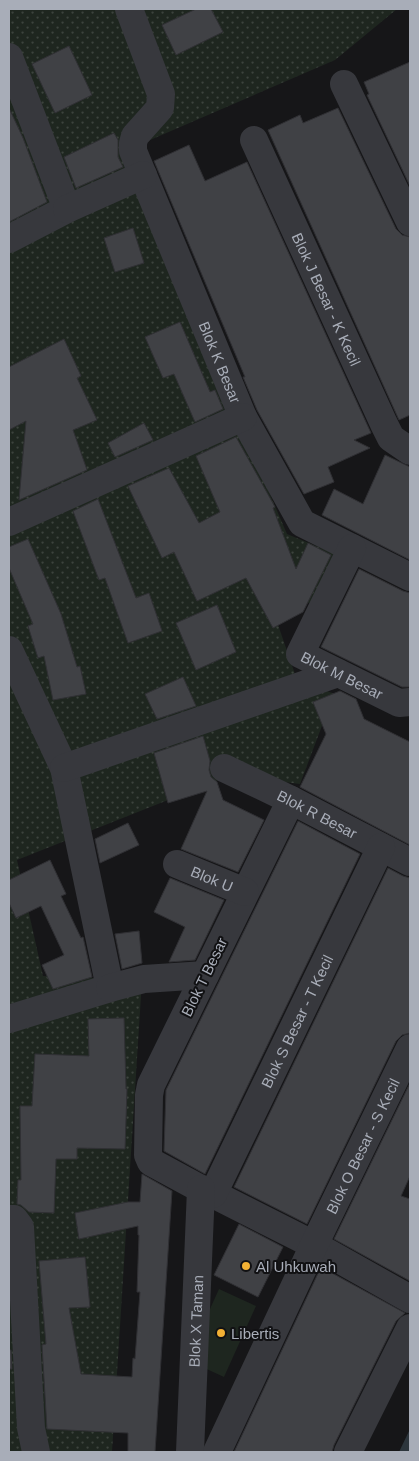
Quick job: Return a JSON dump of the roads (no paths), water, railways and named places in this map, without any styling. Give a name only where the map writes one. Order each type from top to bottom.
[{"type":"street","name":"Blok K Besar","points":[[129,9],[161,94],[160,108],[135,136],[133,151],[243,417],[302,523],[410,577]]},
{"type":"street","points":[[9,57],[67,209]]},
{"type":"street","points":[[344,84],[410,222]]},
{"type":"street","name":"Blok J Besar - K Kecil","points":[[254,140],[391,438],[410,451]]},
{"type":"street","points":[[9,239],[67,209],[143,175]]},
{"type":"street","points":[[9,522],[243,417]]},
{"type":"street","name":"Blok M Besar","points":[[352,548],[300,654],[406,708]]},
{"type":"street","points":[[9,650],[64,768],[110,988]]},
{"type":"street","points":[[64,768],[338,673]]},
{"type":"street","name":"Blok R Besar","points":[[224,768],[291,800],[410,862]]},
{"type":"street","name":"Blok T Besar","points":[[207,1191],[151,1162],[147,1149],[151,1085],[291,800]]},
{"type":"street","name":"Blok S Besar - T Kecil","points":[[207,1191],[380,847]]},
{"type":"street","name":"Blok U","points":[[177,864],[245,892]]},
{"type":"street","points":[[9,1019],[144,979],[205,975]]},
{"type":"street","name":"Blok O Besar - S Kecil","points":[[217,1452],[314,1245],[410,1048]]},
{"type":"street","points":[[207,1191],[314,1245],[410,1299]]},
{"type":"street","name":"Blok X Taman","points":[[190,1452],[207,1191]]},
{"type":"street","points":[[9,1218],[14,1219],[20,1227],[26,1438]]},
{"type":"street","points":[[348,1452],[410,1328]]},
{"type":"place","name":"Al Uhkuwah","points":[[246,1266]]},
{"type":"place","name":"Libertis","points":[[221,1333]]}]
